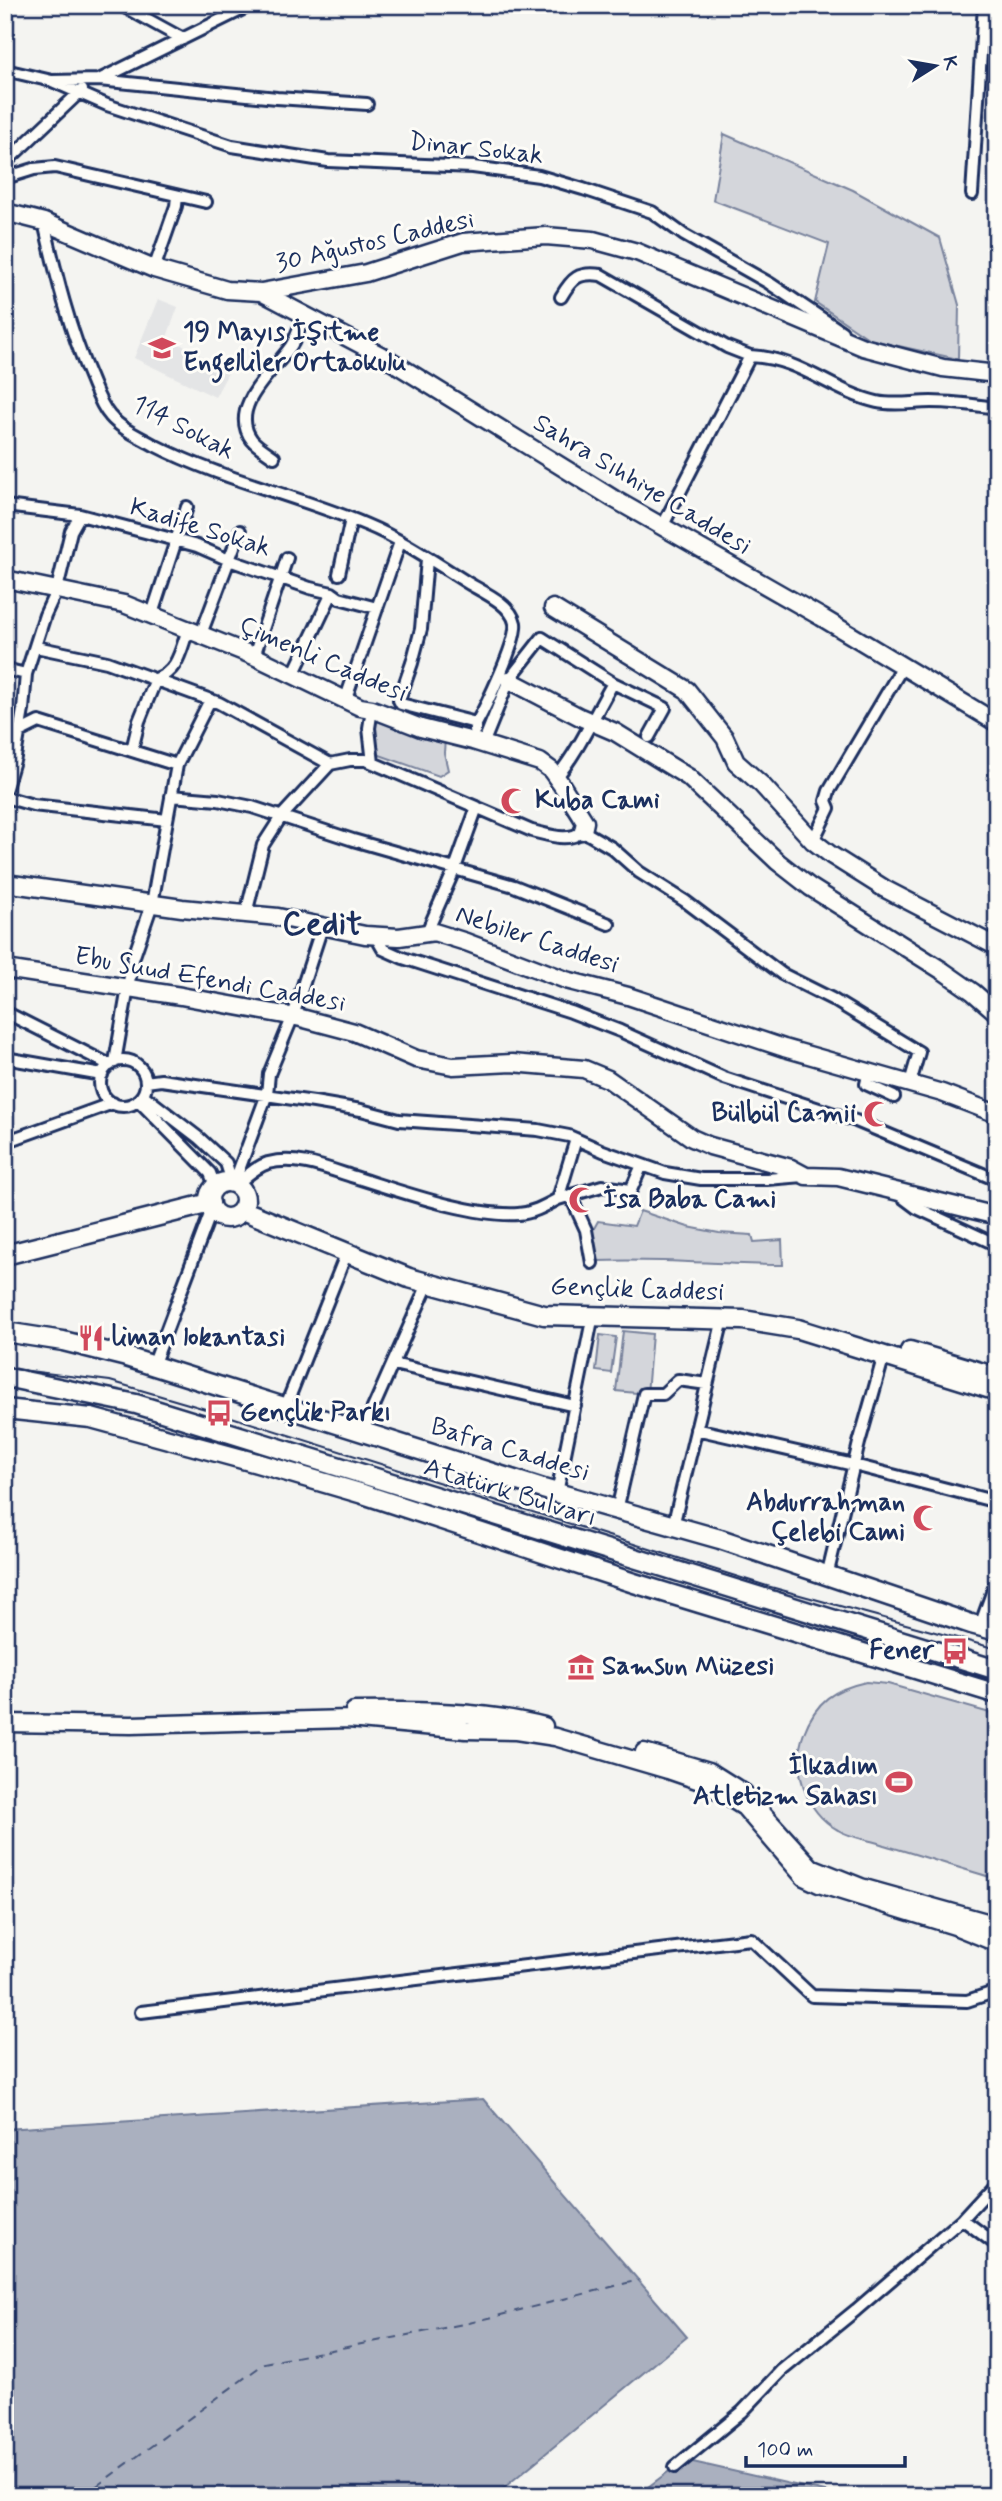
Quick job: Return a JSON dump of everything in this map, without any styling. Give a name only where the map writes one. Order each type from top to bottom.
[{"type":"main road","name":"Gençlik Caddesi","points":[[228,1195],[347,1252],[428,1284],[544,1315],[723,1320],[798,1329],[997,1391]]},
{"type":"main road","name":"Gençlik Caddesi","points":[[228,1195],[429,1277],[546,1307],[723,1312],[790,1318],[997,1377]]},
{"type":"main road","points":[[5,1255],[228,1195]]},
{"type":"main road","name":"Bafra Caddesi","points":[[5,1332],[62,1341],[153,1366],[362,1433],[673,1526],[989,1629]]},
{"type":"main road","name":"Atatürk Bulvarı","points":[[5,1377],[136,1404],[997,1670]]},
{"type":"main road","name":"Atatürk Bulvarı","points":[[5,1409],[91,1418],[257,1463],[363,1494],[634,1583],[997,1694]]},
{"type":"street","points":[[121,5],[183,39]]},
{"type":"street","points":[[5,163],[78,92],[251,5]]},
{"type":"street","points":[[972,194],[984,5]]},
{"type":"street","points":[[5,69],[52,81],[99,80],[367,104]]},
{"type":"street","name":"Dinar Sokak","points":[[52,81],[107,105],[232,146],[328,161],[473,167],[539,176],[583,189],[652,212],[684,234],[769,283],[863,347]]},
{"type":"street","points":[[5,178],[34,169],[55,167],[206,202]]},
{"type":"street","points":[[154,268],[177,196]]},
{"type":"street","name":"30 Ağustos Caddesi","points":[[5,212],[44,222],[154,268],[227,290],[261,292],[366,273],[463,243],[546,236],[593,240],[637,252],[863,347],[943,368],[997,374]]},
{"type":"street","name":"114 Sokak","points":[[44,222],[71,327],[96,392],[111,418],[138,437],[179,457],[235,480],[369,525],[493,598],[510,612],[516,625],[477,737]]},
{"type":"street","points":[[561,297],[575,278],[587,273],[601,275],[727,348],[750,356],[769,357],[790,363],[847,392],[896,405],[952,403],[997,408]]},
{"type":"street","name":"Sahra Sıhhiye Caddesi","points":[[261,292],[386,358],[662,527],[904,666],[997,723]]},
{"type":"street","points":[[274,457],[252,440],[244,423],[247,405],[292,344],[304,315]]},
{"type":"street","points":[[662,527],[750,356]]},
{"type":"street","name":"Kadife Sokak","points":[[5,506],[80,515],[177,541],[209,550],[229,560],[331,593],[339,598],[377,608]]},
{"type":"street","points":[[152,614],[187,507]]},
{"type":"street","points":[[5,791],[15,757],[26,674],[45,615],[57,589],[71,531],[80,515]]},
{"type":"street","points":[[339,574],[351,519]]},
{"type":"street","points":[[132,750],[139,720],[156,679],[168,675],[174,668],[229,560],[240,531]]},
{"type":"street","points":[[345,701],[400,542]]},
{"type":"street","points":[[254,656],[287,558]]},
{"type":"street","points":[[427,559],[421,629],[399,700],[401,704],[472,722],[477,737]]},
{"type":"street","name":"Çimenli Caddesi","points":[[5,579],[124,604],[254,656],[345,701],[421,728],[477,737],[540,762],[551,770],[585,822],[583,831]]},
{"type":"street","points":[[293,675],[331,593]]},
{"type":"street","points":[[553,608],[664,678],[688,690],[725,738],[736,762],[762,785],[813,841],[839,861],[997,947]]},
{"type":"street","points":[[477,737],[509,680],[542,638],[613,683],[665,708],[649,737]]},
{"type":"street","points":[[36,648],[107,662],[210,700],[287,738],[330,764]]},
{"type":"street","points":[[813,841],[829,808],[826,801],[829,791],[904,666]]},
{"type":"street","points":[[5,668],[26,674]]},
{"type":"street","points":[[509,680],[615,732],[688,777],[778,862],[810,887],[943,971],[997,1013]]},
{"type":"street","points":[[556,778],[581,745],[613,683]]},
{"type":"street","points":[[113,1063],[133,959],[152,904],[177,765],[210,700]]},
{"type":"street","points":[[372,709],[369,728],[373,763]]},
{"type":"street","points":[[5,729],[19,732],[39,722],[177,765]]},
{"type":"street","points":[[246,914],[263,845],[281,817],[330,764],[366,760],[532,831],[558,838],[575,837],[583,831],[612,848],[639,872],[685,901],[782,974],[832,999],[919,1052],[910,1083]]},
{"type":"street","points":[[172,796],[218,800],[252,807],[525,890],[608,924]]},
{"type":"street","points":[[5,797],[33,805],[167,820]]},
{"type":"street","points":[[427,932],[455,868],[477,807]]},
{"type":"street","name":"Nebiler Caddesi","points":[[5,883],[152,904],[278,917],[322,928],[375,935],[398,937],[434,932],[566,980],[628,996],[720,1028],[910,1083],[997,1114]]},
{"type":"street","points":[[153,1366],[228,1195],[267,1094],[269,1074],[293,1016],[322,928]]},
{"type":"street","points":[[375,935],[383,949],[403,958],[571,1012],[724,1078],[856,1121],[997,1180]]},
{"type":"street","name":"Ebu Suud Efendi Caddesi","points":[[5,969],[293,1016],[354,1032],[428,1062],[453,1066],[512,1063],[584,1069],[608,1079],[692,1138],[791,1168],[806,1176],[838,1177],[997,1216]]},
{"type":"street","points":[[5,1012],[113,1063]]},
{"type":"street","points":[[5,1058],[102,1075]]},
{"type":"street","points":[[122,1060],[136,1064],[146,1082],[141,1098],[126,1106],[113,1103],[103,1094],[101,1088],[102,1075],[113,1063],[122,1060]]},
{"type":"street","points":[[869,1071],[866,1084],[894,1097]]},
{"type":"street","points":[[146,1082],[161,1080],[267,1094],[360,1110],[399,1120],[538,1130],[576,1139],[666,1173],[701,1179],[806,1176]]},
{"type":"street","points":[[141,1098],[228,1195]]},
{"type":"street","points":[[141,1098],[199,1139],[226,1163],[228,1195]]},
{"type":"street","points":[[5,1142],[113,1103]]},
{"type":"street","points":[[558,1199],[576,1139]]},
{"type":"street","points":[[228,1195],[254,1169],[267,1163],[287,1161],[314,1163],[466,1210],[518,1214],[537,1210],[558,1199],[602,1186],[631,1191],[642,1165]]},
{"type":"street","points":[[896,1192],[917,1208],[997,1245]]},
{"type":"street","points":[[570,1195],[586,1230],[592,1263]]},
{"type":"street","points":[[285,1409],[347,1252]]},
{"type":"street","points":[[362,1433],[428,1284]]},
{"type":"street","points":[[557,1493],[593,1315]]},
{"type":"street","points":[[673,1526],[723,1320]]},
{"type":"street","points":[[827,1576],[884,1355]]},
{"type":"street","points":[[393,1364],[575,1406]]},
{"type":"street","points":[[617,1510],[644,1394],[663,1394],[678,1380],[707,1384]]},
{"type":"street","points":[[696,1429],[854,1465],[997,1502]]},
{"type":"street","points":[[989,1629],[997,1579]]},
{"type":"street","points":[[5,1714],[135,1716],[386,1710],[513,1718],[677,1760],[709,1771],[744,1793],[811,1867],[861,1887],[997,1925]]},
{"type":"street","points":[[5,1723],[131,1725],[349,1719],[466,1730],[516,1731],[555,1737],[700,1781],[744,1807],[804,1877],[955,1926],[997,1944]]},
{"type":"street","points":[[141,2012],[751,1938],[812,1996],[967,2001],[997,1991]]},
{"type":"street","points":[[675,2467],[742,2412],[781,2371],[962,2218],[997,2181]]},
{"type":"street","points":[[962,2218],[997,2245]]},
{"type":"shaded area","points":[[724,134],[853,190],[940,238],[959,305],[958,359],[871,340],[815,302],[829,244],[713,200]]},
{"type":"shaded area","points":[[5,222],[15,224],[5,290]]},
{"type":"shaded area","name":"19 Mayıs İşitme Engelliler Ortaokulu","points":[[158,299],[178,307],[167,337],[229,371],[215,397],[134,358]]},
{"type":"shaded area","points":[[374,715],[445,739],[444,753],[448,770],[439,776],[374,753]]},
{"type":"shaded area","points":[[640,1211],[688,1227],[719,1233],[752,1235],[754,1242],[782,1240],[783,1265],[597,1261],[590,1232],[598,1221],[634,1226]]},
{"type":"shaded area","points":[[623,1331],[652,1334],[647,1394],[616,1391]]},
{"type":"shaded area","points":[[600,1335],[616,1337],[611,1373],[596,1371]]},
{"type":"shaded area","name":"İlkadım Atletizm Sahası","points":[[866,1682],[888,1684],[997,1715],[997,1879],[849,1835],[827,1822],[809,1800],[800,1774],[799,1760],[800,1746],[809,1722],[820,1705],[835,1693]]},
{"type":"water","points":[[483,2099],[687,2337],[494,2496],[5,2496],[5,2129]]},
{"type":"water","points":[[684,2460],[843,2496],[636,2496]]},
{"type":"ferry route","points":[[83,2496],[265,2363],[469,2323],[639,2280]]},
{"type":"tram line","points":[[5,1368],[110,1381],[767,1586],[997,1649]]},
{"type":"place","name":"19 Mayıs İşitme Engelliler Ortaokulu","points":[[162,348]]},
{"type":"place","name":"Kuba Cami","points":[[514,801]]},
{"type":"place","name":"Bülbül Camii","points":[[877,1114]]},
{"type":"place","name":"İsa Baba Cami","points":[[582,1200]]},
{"type":"place","name":"liman lokantasi","points":[[91,1338]]},
{"type":"place","name":"Gençlik Parkı","points":[[219,1413]]},
{"type":"place","name":"Abdurrahman Çelebi Cami","points":[[926,1518]]},
{"type":"place","name":"Fener","points":[[955,1651]]},
{"type":"place","name":"Samsun Müzesi","points":[[581,1667]]},
{"type":"place","name":"İlkadım Atletizm Sahası","points":[[899,1782]]},
{"type":"district","name":"Cedit","points":[[322,925]]}]
